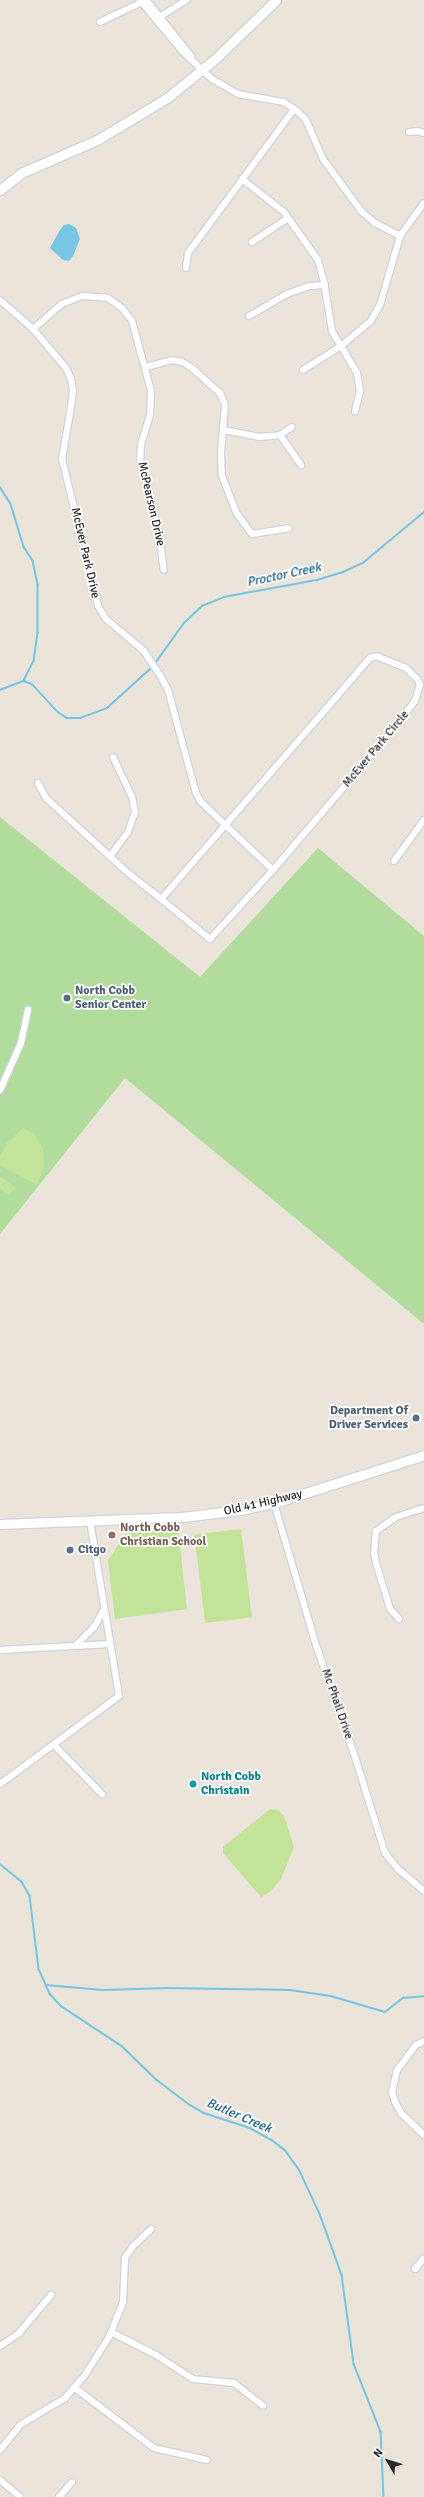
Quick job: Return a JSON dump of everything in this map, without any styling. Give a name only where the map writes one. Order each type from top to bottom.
[{"type":"main road","points":[[0,190],[26,170],[97,140],[120,128],[167,98],[202,70],[276,0]]},
{"type":"main road","name":"Old 41 Highway","points":[[0,1524],[206,1515],[274,1503],[424,1455]]},
{"type":"street","points":[[100,22],[143,0],[202,70],[223,87],[238,94],[284,102],[306,120],[324,159],[362,212],[375,223],[400,236]]},
{"type":"street","points":[[157,18],[186,0]]},
{"type":"street","points":[[186,268],[188,252],[294,109]]},
{"type":"street","points":[[409,132],[417,131],[424,133]]},
{"type":"street","points":[[242,180],[273,202],[288,218],[318,260],[332,331],[357,372],[360,391],[355,411]]},
{"type":"street","points":[[303,370],[364,330],[380,305],[400,236],[424,204]]},
{"type":"street","points":[[252,242],[288,218]]},
{"type":"street","points":[[249,316],[286,294],[309,286],[324,285]]},
{"type":"street","name":"McPearson Drive","points":[[33,329],[62,304],[72,299],[92,296],[108,298],[122,308],[132,321],[146,367],[152,403],[141,444],[140,461],[159,532],[164,570]]},
{"type":"street","name":"McEver Park Drive","points":[[0,300],[33,329],[66,368],[71,379],[73,389],[71,407],[62,459],[98,606],[106,619],[143,650],[168,690],[196,793],[201,802],[273,870]]},
{"type":"street","points":[[146,367],[172,360],[182,362],[192,368],[220,393],[225,405],[221,453],[222,476],[236,514],[252,534],[288,528]]},
{"type":"street","points":[[224,430],[260,436],[280,436],[292,427]]},
{"type":"street","points":[[280,436],[301,465]]},
{"type":"street","name":"McEver Park Circle","points":[[38,783],[46,798],[110,856],[161,899],[210,939],[273,870],[415,701],[421,680],[406,668],[377,656],[370,658],[161,899]]},
{"type":"street","points":[[110,856],[128,832],[135,812],[132,797],[113,757]]},
{"type":"street","points":[[394,861],[424,820]]},
{"type":"street","points":[[0,1090],[21,1043],[28,1010]]},
{"type":"street","name":"Mc Phail Drive","points":[[274,1503],[316,1645],[356,1760],[385,1853],[398,1869],[424,1890]]},
{"type":"street","points":[[399,1619],[390,1609],[376,1563],[374,1553],[376,1531],[396,1517],[424,1508]]},
{"type":"street","points":[[0,1784],[119,1696],[90,1521]]},
{"type":"street","points":[[75,1646],[94,1628],[104,1610]]},
{"type":"street","points":[[0,1650],[110,1644]]},
{"type":"street","points":[[54,1745],[102,1794]]},
{"type":"street","points":[[424,2041],[416,2045],[397,2070],[392,2092],[401,2113],[424,2134]]},
{"type":"street","points":[[0,2450],[20,2425],[65,2398],[75,2388],[111,2332],[122,2302],[126,2258],[133,2246],[150,2229]]},
{"type":"street","points":[[415,2269],[424,2258]]},
{"type":"street","points":[[0,2346],[19,2333],[51,2295]]},
{"type":"street","points":[[111,2332],[156,2355],[193,2379],[234,2383],[263,2406]]},
{"type":"street","points":[[75,2388],[154,2448],[207,2460]]},
{"type":"street","points":[[0,2480],[20,2497]]},
{"type":"street","points":[[59,2497],[72,2482]]},
{"type":"green space","points":[[0,817],[200,977],[318,848],[424,936],[424,1324],[125,1078],[0,1234]]},
{"type":"green space","points":[[23,1128],[35,1134],[43,1149],[44,1167],[37,1185],[0,1165],[0,1157],[7,1143]]},
{"type":"green space","points":[[0,1176],[15,1188],[9,1195],[0,1188]]},
{"type":"green space","points":[[178,1528],[187,1609],[115,1619],[108,1561],[125,1534]]},
{"type":"green space","points":[[241,1529],[252,1617],[205,1623],[194,1535]]},
{"type":"green space","points":[[270,1809],[278,1810],[284,1816],[294,1847],[281,1879],[270,1892],[261,1897],[223,1853],[223,1847]]},
{"type":"water","points":[[69,224],[76,228],[80,239],[73,256],[69,261],[63,260],[50,248],[60,230],[64,225]]},
{"type":"waterway","points":[[0,487],[11,504],[24,547],[33,561],[38,585],[38,633],[34,661],[24,681]]},
{"type":"waterway","name":"Proctor Creek","points":[[156,662],[184,623],[202,606],[224,597],[317,580],[343,572],[364,562],[424,512]]},
{"type":"waterway","name":"Proctor Creek","points":[[0,690],[24,681],[32,684],[58,712],[67,718],[80,718],[107,708],[150,669]]},
{"type":"waterway","name":"Butler Creek","points":[[0,1864],[22,1882],[30,1896],[39,1969],[50,1994],[61,2006],[122,2046],[157,2080],[190,2105],[204,2113],[250,2128],[272,2140],[285,2150],[299,2169],[320,2214],[342,2275],[354,2364],[381,2432],[384,2497]]},
{"type":"waterway","points":[[46,1985],[103,1990],[168,1988],[290,1990],[331,1996],[385,2012],[403,1998],[424,1996]]},
{"type":"place","name":"North Cobb Senior Center","points":[[67,998]]},
{"type":"place","name":"Department Of Driver Services","points":[[416,1418]]},
{"type":"place","name":"North Cobb Christian School","points":[[112,1535]]},
{"type":"place","name":"Citgo","points":[[70,1550]]},
{"type":"place","name":"North Cobb Christain","points":[[193,1784]]}]
